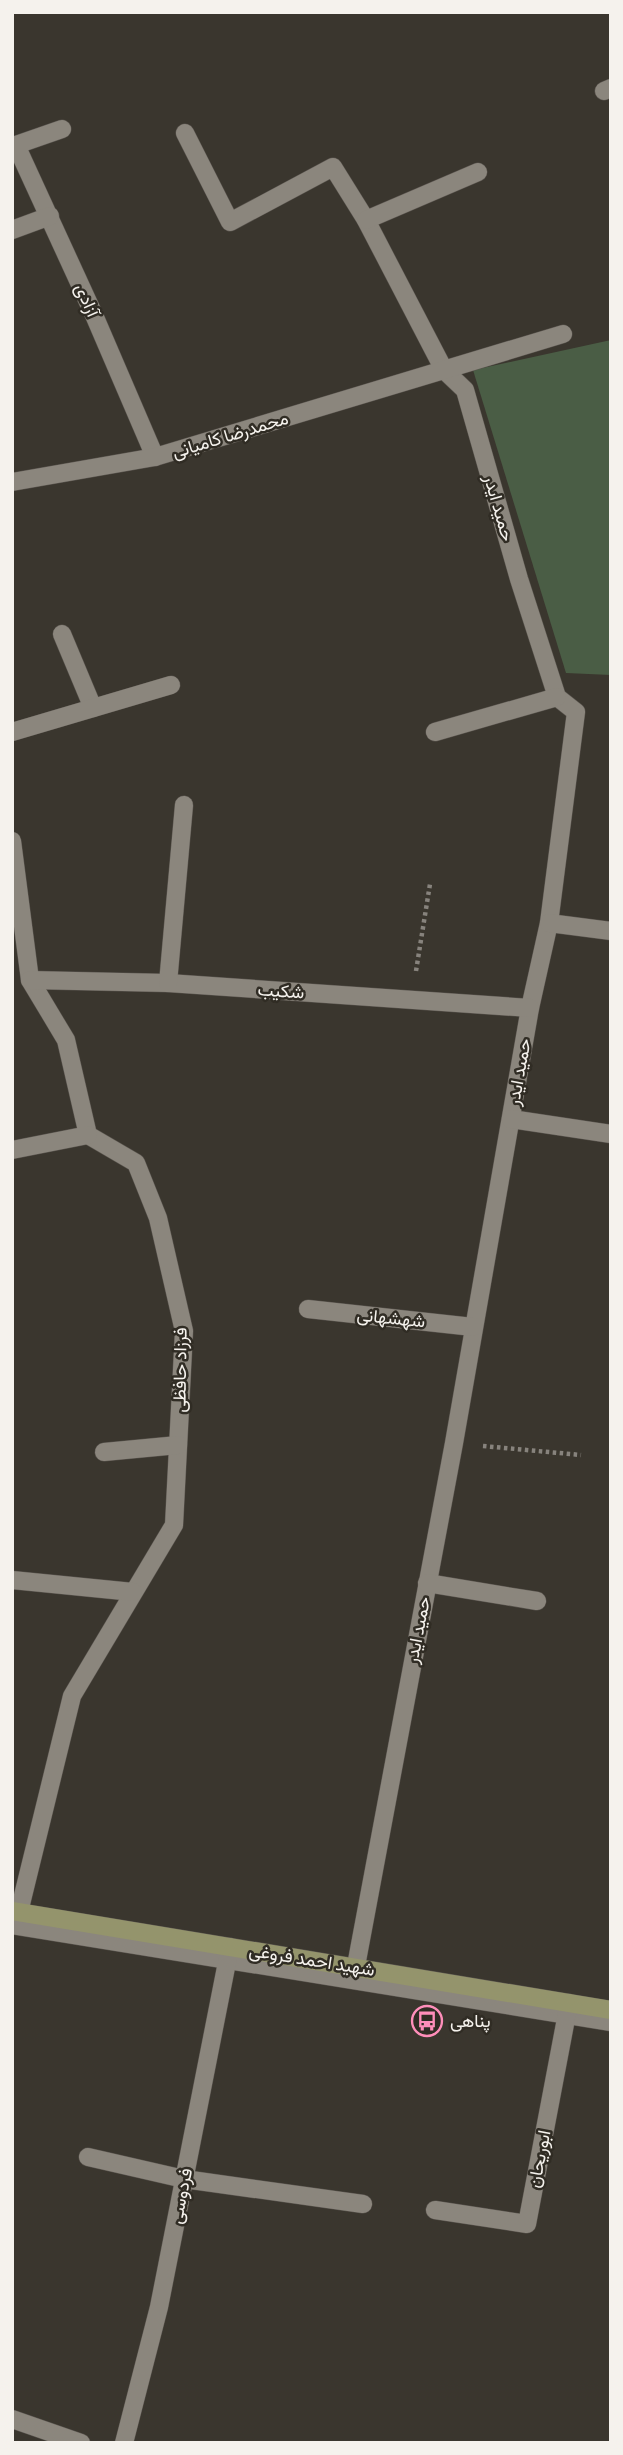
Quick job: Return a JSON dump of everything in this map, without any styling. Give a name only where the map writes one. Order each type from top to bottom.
[{"type":"main road","name":"شهید احمد فروغی","points":[[14,1916],[356,1966],[611,2010]]},
{"type":"street","name":"آزادی","points":[[62,129],[16,145],[50,216],[155,457]]},
{"type":"street","name":"حمید ایدر","points":[[186,133],[230,222],[333,167],[366,220],[444,370],[465,390],[519,579],[557,697],[576,712],[550,923],[530,1009],[454,1443],[356,1966]]},
{"type":"street","points":[[366,220],[478,172]]},
{"type":"street","points":[[12,230],[50,216]]},
{"type":"street","name":"محمدرضا کامیانی","points":[[12,482],[155,457],[563,334]]},
{"type":"street","points":[[62,634],[93,708]]},
{"type":"street","points":[[12,732],[171,685]]},
{"type":"street","points":[[435,732],[557,697]]},
{"type":"street","points":[[167,983],[184,805]]},
{"type":"street","points":[[12,841],[30,980],[66,1040],[88,1135],[12,1150]]},
{"type":"street","points":[[550,923],[611,931]]},
{"type":"street","name":"شکیب","points":[[30,980],[167,983],[530,1009]]},
{"type":"street","points":[[511,1119],[611,1134]]},
{"type":"street","name":"فرزاد حافظی","points":[[14,1916],[72,1696],[174,1525],[184,1331],[158,1218],[136,1163],[88,1135]]},
{"type":"street","name":"شهشهانی","points":[[309,1309],[473,1327]]},
{"type":"street","points":[[104,1452],[178,1446]]},
{"type":"street","points":[[12,1580],[133,1591]]},
{"type":"street","points":[[427,1583],[537,1601]]},
{"type":"street","name":"شهید احمد فروغی","points":[[14,1916],[611,2022]]},
{"type":"street","name":"فردوسی","points":[[124,2443],[159,2307],[230,1947]]},
{"type":"street","name":"ابوریحان","points":[[435,2210],[527,2224],[569,2003]]},
{"type":"street","points":[[88,2157],[184,2179],[363,2204]]},
{"type":"street","points":[[12,2418],[81,2443]]},
{"type":"path","points":[[411,999],[430,884]]},
{"type":"path","points":[[454,1443],[582,1455]]},
{"type":"green space","points":[[611,340],[611,675],[566,673],[473,370]]},
{"type":"place","name":"پناهی","points":[[427,2021]]}]
